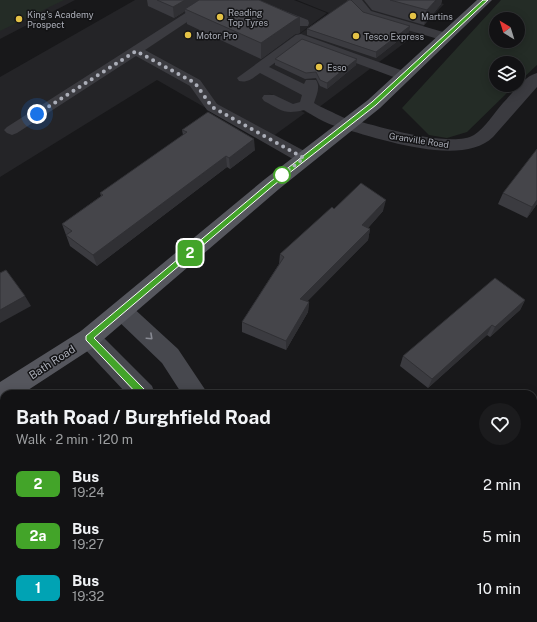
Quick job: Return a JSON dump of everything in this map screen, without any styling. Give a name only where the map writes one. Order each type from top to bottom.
[{"type":"main road","name":"Bath Road","points":[[8,390],[89,338],[304,158],[374,104],[485,0]]},
{"type":"street","name":"Granville Road","points":[[347,124],[382,134],[445,145],[463,145],[479,140],[516,98],[537,78]]},
{"type":"street","points":[[122,311],[170,356],[193,390]]},
{"type":"street","points":[[89,338],[139,390]]},
{"type":"street","points":[[537,427],[537,440]]},
{"type":"lane","points":[[12,130],[214,0]]},
{"type":"lane","points":[[246,0],[303,23]]},
{"type":"lane","points":[[353,0],[356,1],[367,14],[445,37]]},
{"type":"lane","points":[[244,78],[301,38],[404,76]]},
{"type":"lane","points":[[136,51],[195,83],[212,107],[304,158]]},
{"type":"lane","points":[[259,67],[309,93],[325,116],[347,124]]},
{"type":"lane","points":[[269,98],[291,109],[309,93]]},
{"type":"shaded area","name":"King's Academy Prospect","points":[[0,0],[75,0],[0,39]]},
{"type":"shaded area","name":"King's Academy Prospect","points":[[0,0],[64,0],[0,31]]},
{"type":"shaded area","points":[[135,0],[294,0],[327,13],[283,46],[329,13],[297,0],[429,0],[444,4],[415,35],[310,114],[267,92],[305,113],[265,142],[157,80],[0,177],[0,77]]},
{"type":"shaded area","points":[[501,0],[537,0],[537,65],[525,76],[525,56],[489,56],[489,92],[508,92],[467,132],[447,138],[429,135],[402,108],[489,13],[489,48],[525,48],[525,12],[490,12]]},
{"type":"building","points":[[157,0],[185,0],[173,7]]},
{"type":"building","points":[[199,0],[259,0],[300,18],[296,19],[261,43],[185,9]]},
{"type":"building","points":[[351,0],[363,12],[410,26],[376,52],[307,29]]},
{"type":"building","points":[[390,0],[436,0],[427,10]]},
{"type":"building","name":"Esso","points":[[302,39],[357,59],[327,83],[320,80],[316,72],[306,73],[275,59]]},
{"type":"building","points":[[208,112],[254,139],[229,158],[226,156],[93,255],[66,235],[72,231],[62,224],[103,195],[100,193],[187,132],[182,130]]},
{"type":"building","points":[[537,149],[537,200],[532,207],[503,193]]},
{"type":"building","points":[[361,183],[386,200],[362,225],[370,229],[300,299],[309,302],[286,341],[242,322],[284,257],[280,254],[332,207],[334,209]]},
{"type":"building","points":[[6,270],[25,296],[0,310],[0,273]]},
{"type":"building","points":[[495,278],[525,300],[495,327],[492,325],[432,379],[403,356]]},
{"type":"bus line","name":"2","points":[[139,390],[89,338],[272,184],[374,104],[485,0]]},
{"type":"place","name":"Martins","points":[[413,16]]},
{"type":"place","name":"Reading Top Tyres","points":[[220,17]]},
{"type":"place","name":"King's Academy Prospect","points":[[19,19]]},
{"type":"place","name":"Motor Pro","points":[[188,35]]},
{"type":"place","name":"Tesco Express","points":[[356,36]]},
{"type":"place","name":"Esso","points":[[319,67]]},
{"type":"route","points":[[37,114],[136,51],[195,83],[212,107],[304,158],[282,175]]}]
